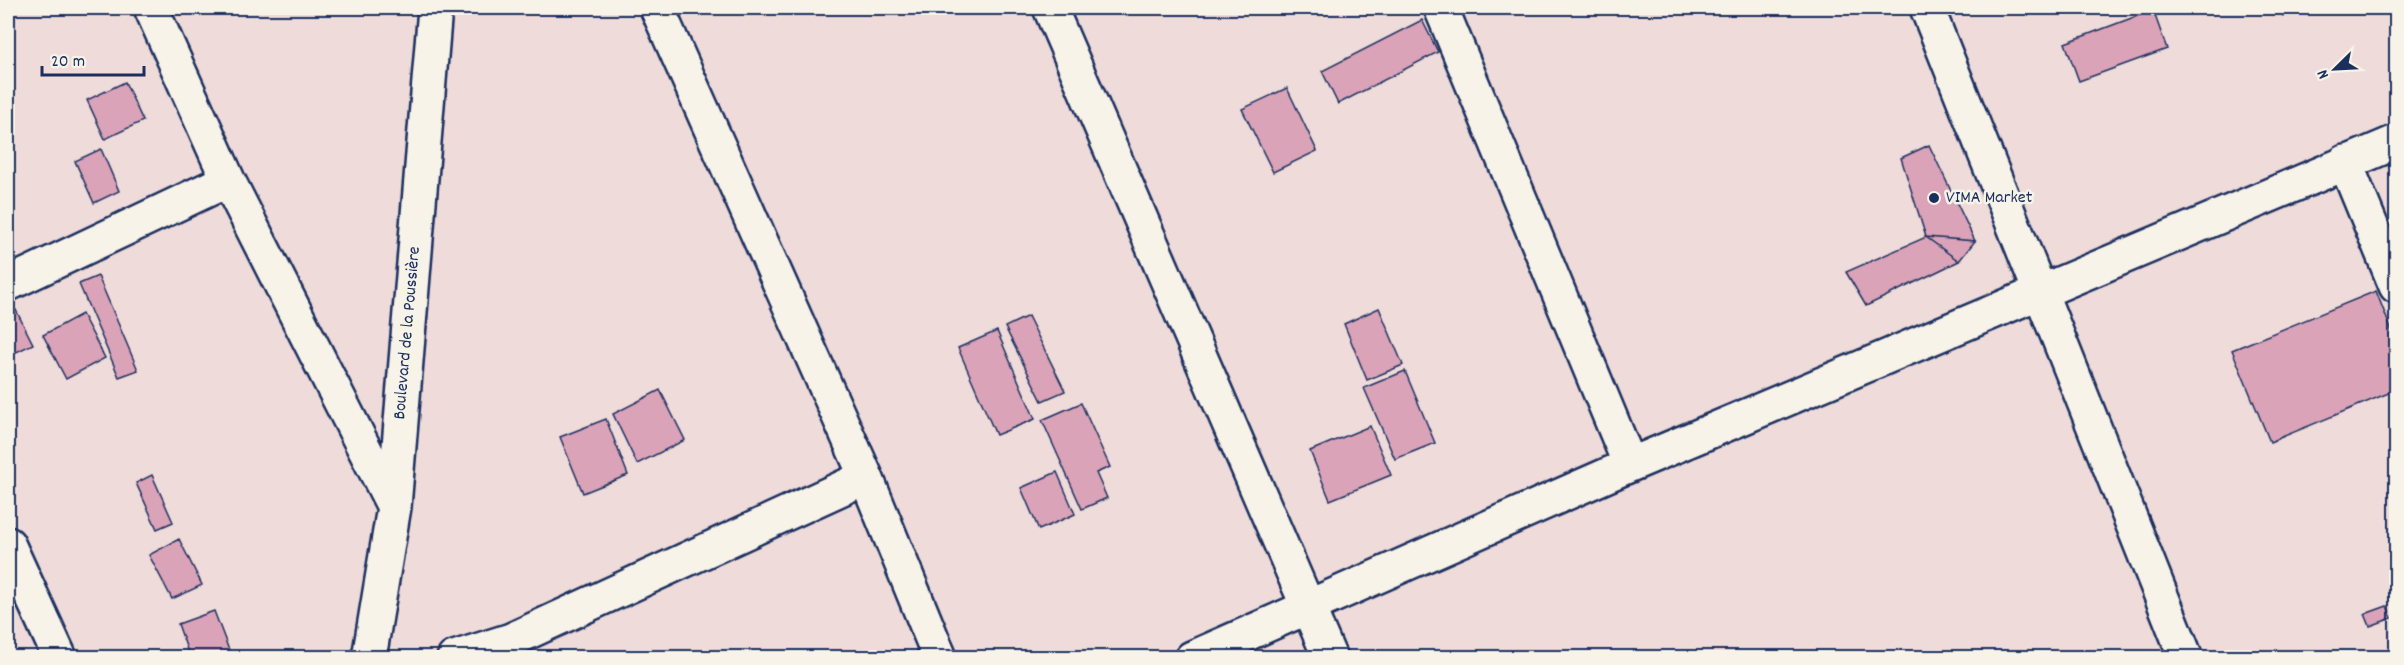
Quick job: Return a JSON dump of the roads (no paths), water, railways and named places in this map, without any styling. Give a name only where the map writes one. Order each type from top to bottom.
[{"type":"street","points":[[151,8],[228,180],[394,507]]},
{"type":"street","name":"Boulevard de la Poussière","points":[[369,657],[394,507],[435,8]]},
{"type":"street","points":[[657,8],[866,477],[940,657]]},
{"type":"street","points":[[1050,8],[1330,657]]},
{"type":"street","points":[[1441,8],[1630,465]]},
{"type":"street","points":[[1927,8],[2039,291],[2175,654]]},
{"type":"street","points":[[1192,657],[1630,465],[2397,142]]},
{"type":"street","points":[[2345,162],[2397,286]]},
{"type":"street","points":[[8,285],[228,180]]},
{"type":"street","points":[[454,657],[511,640],[866,477]]},
{"type":"street","points":[[8,544],[60,657]]},
{"type":"place","name":"VIMA Market","points":[[1934,198]]}]
